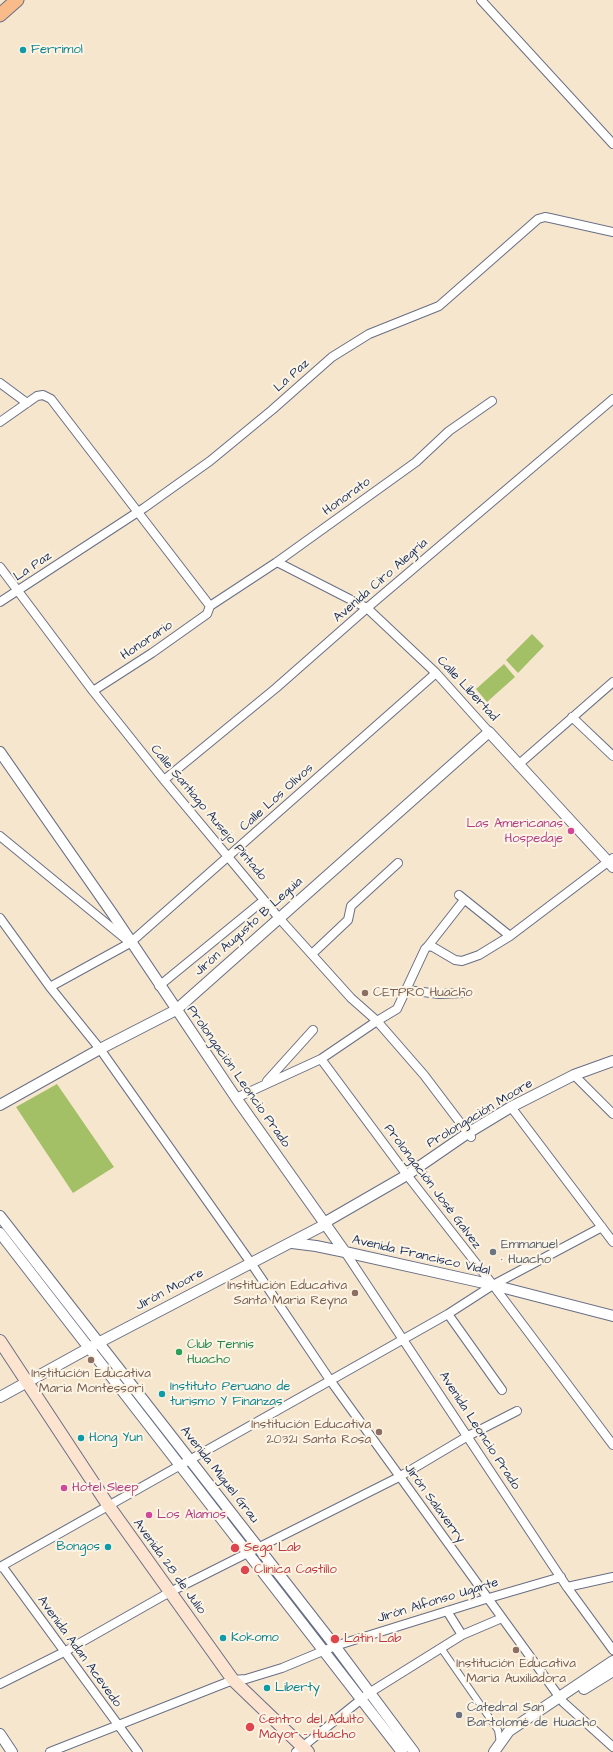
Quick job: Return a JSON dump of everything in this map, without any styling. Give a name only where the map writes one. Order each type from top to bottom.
[{"type":"main road","points":[[0,4],[5,0]]},
{"type":"main road","points":[[0,15],[17,0]]},
{"type":"main road","name":"Avenida 28 de Julio","points":[[0,1341],[108,1505],[233,1680],[302,1750]]},
{"type":"street","points":[[481,0],[613,144]]},
{"type":"street","name":"La Paz","points":[[0,602],[137,512],[210,461],[272,410],[332,357],[369,334],[438,306],[538,219],[545,217],[613,232]]},
{"type":"street","points":[[0,383],[27,402]]},
{"type":"street","points":[[0,422],[27,402],[40,395],[51,399],[210,606]]},
{"type":"street","name":"Avenida Ciro Alegría","points":[[164,780],[276,688],[367,608],[613,399]]},
{"type":"street","name":"Honorato","points":[[210,606],[277,562],[416,462],[449,431],[492,401]]},
{"type":"street","name":"Calle Libertad","points":[[277,562],[367,608],[436,673],[518,765],[612,862]]},
{"type":"street","name":"Calle Santiago Ausejo Pintado","points":[[0,567],[93,690],[164,780],[279,918],[351,998],[377,1021],[424,1075],[470,1135]]},
{"type":"street","name":"Honorario","points":[[93,690],[152,653],[207,614],[210,606]]},
{"type":"street","name":"Calle Los Olivos","points":[[50,987],[130,943],[436,673]]},
{"type":"street","points":[[518,765],[613,682]]},
{"type":"street","points":[[572,717],[613,756]]},
{"type":"street","name":"Jirón Augusto B Leguia","points":[[0,1105],[100,1049],[176,1010],[489,732]]},
{"type":"street","name":"Prolongación Leoncio Prado","points":[[0,743],[126,926],[130,943]]},
{"type":"street","name":"Prolongación Leoncio Prado","points":[[0,752],[112,913],[130,943],[236,1098],[326,1224]]},
{"type":"street","name":"Prolongación Leoncio Prado","points":[[0,836],[130,943]]},
{"type":"street","points":[[428,946],[433,946],[455,960],[462,961],[479,955],[510,936],[612,862]]},
{"type":"street","points":[[312,954],[348,920],[351,906],[398,863]]},
{"type":"street","points":[[236,1098],[320,1059],[397,1009],[425,949],[462,898],[510,936]]},
{"type":"street","points":[[159,986],[264,900]]},
{"type":"street","name":"Jirón Salaverry","points":[[0,918],[50,987],[100,1049],[251,1263],[330,1380],[562,1700],[613,1747]]},
{"type":"street","points":[[407,990],[434,993],[463,993]]},
{"type":"street","points":[[265,1084],[313,1030]]},
{"type":"street","name":"Prolongación José Galvez","points":[[320,1059],[613,1445]]},
{"type":"street","name":"Prolongación Moore","points":[[409,1177],[470,1135],[512,1109],[576,1077],[613,1061]]},
{"type":"street","name":"Prolongación Moore","points":[[576,1077],[613,1066]]},
{"type":"street","points":[[576,1077],[612,1111]]},
{"type":"street","points":[[512,1109],[613,1242]]},
{"type":"street","name":"Jirón Moore","points":[[0,1397],[94,1345],[251,1263],[292,1244],[326,1224],[329,1220],[409,1177]]},
{"type":"street","name":"Avenida Miguel Grau","points":[[0,1216],[180,1464],[249,1554],[324,1650],[414,1752]]},
{"type":"street","name":"Avenida Leoncio Prado","points":[[326,1224],[567,1587],[613,1650]]},
{"type":"street","points":[[1,1566],[448,1314],[493,1285],[602,1227]]},
{"type":"street","name":"Avenida Miguel Grau","points":[[0,1233],[190,1459],[335,1646],[365,1696],[402,1752]]},
{"type":"street","name":"Avenida Francisco Vidal","points":[[292,1244],[316,1246],[346,1252],[493,1285],[613,1316]]},
{"type":"street","points":[[448,1314],[502,1390]]},
{"type":"street","points":[[0,1684],[64,1652],[170,1592],[249,1554],[399,1477],[468,1436],[517,1411]]},
{"type":"street","name":"Avenida Adan Acevedo","points":[[1,1566],[138,1752]]},
{"type":"street","name":"Jirón Alfonso Ugarte","points":[[50,1752],[233,1680],[246,1679],[282,1668],[335,1646],[488,1598],[561,1577]]},
{"type":"street","points":[[567,1587],[613,1577]]},
{"type":"street","points":[[447,1611],[462,1635]]},
{"type":"street","points":[[302,1750],[365,1696],[462,1635],[502,1618]]},
{"type":"street","points":[[441,1648],[498,1730],[502,1747]]},
{"type":"street","points":[[494,1752],[613,1661]]},
{"type":"street","points":[[562,1700],[613,1671]]},
{"type":"street","points":[[0,1734],[12,1752]]},
{"type":"green space","points":[[532,634],[544,646],[518,673],[506,660]]},
{"type":"green space","points":[[504,664],[515,677],[487,702],[476,689]]},
{"type":"green space","points":[[57,1084],[114,1167],[73,1193],[16,1107]]},
{"type":"green space","points":[[259,1551],[331,1644],[324,1646],[252,1555]]},
{"type":"place","name":"Ferrimol","points":[[23,50]]},
{"type":"place","name":"Las Americanas Hospedaje","points":[[571,831]]},
{"type":"place","name":"CETPRO Huacho","points":[[365,993]]},
{"type":"place","name":"Emmanuel · Huacho","points":[[493,1252]]},
{"type":"place","name":"Institución Educativa Santa Maria Reyna","points":[[355,1293]]},
{"type":"place","name":"Club Tennis Huacho","points":[[179,1352]]},
{"type":"place","name":"Institución Educativa Maria Montessori","points":[[91,1360]]},
{"type":"place","name":"Instituto Peruano de turismo Y Finanzas","points":[[162,1394]]},
{"type":"place","name":"Institución Educativa 20321 Santa Rosa","points":[[379,1432]]},
{"type":"place","name":"Hong Yun","points":[[81,1438]]},
{"type":"place","name":"Hotel Sleep","points":[[64,1488]]},
{"type":"place","name":"Los Alamos","points":[[149,1515]]},
{"type":"place","name":"Bongos","points":[[108,1547]]},
{"type":"place","name":"Sega Lab","points":[[235,1548]]},
{"type":"place","name":"Clinica Castillo","points":[[245,1570]]},
{"type":"place","name":"Kokomo","points":[[223,1638]]},
{"type":"place","name":"Latin Lab","points":[[335,1639]]},
{"type":"place","name":"Institución Educativa Maria Auxiliadora","points":[[516,1650]]},
{"type":"place","name":"Liberty","points":[[267,1688]]},
{"type":"place","name":"Catedral San Bartolomé de Huacho","points":[[459,1715]]},
{"type":"place","name":"Centro del Adulto Mayor - Huacho","points":[[250,1727]]}]
